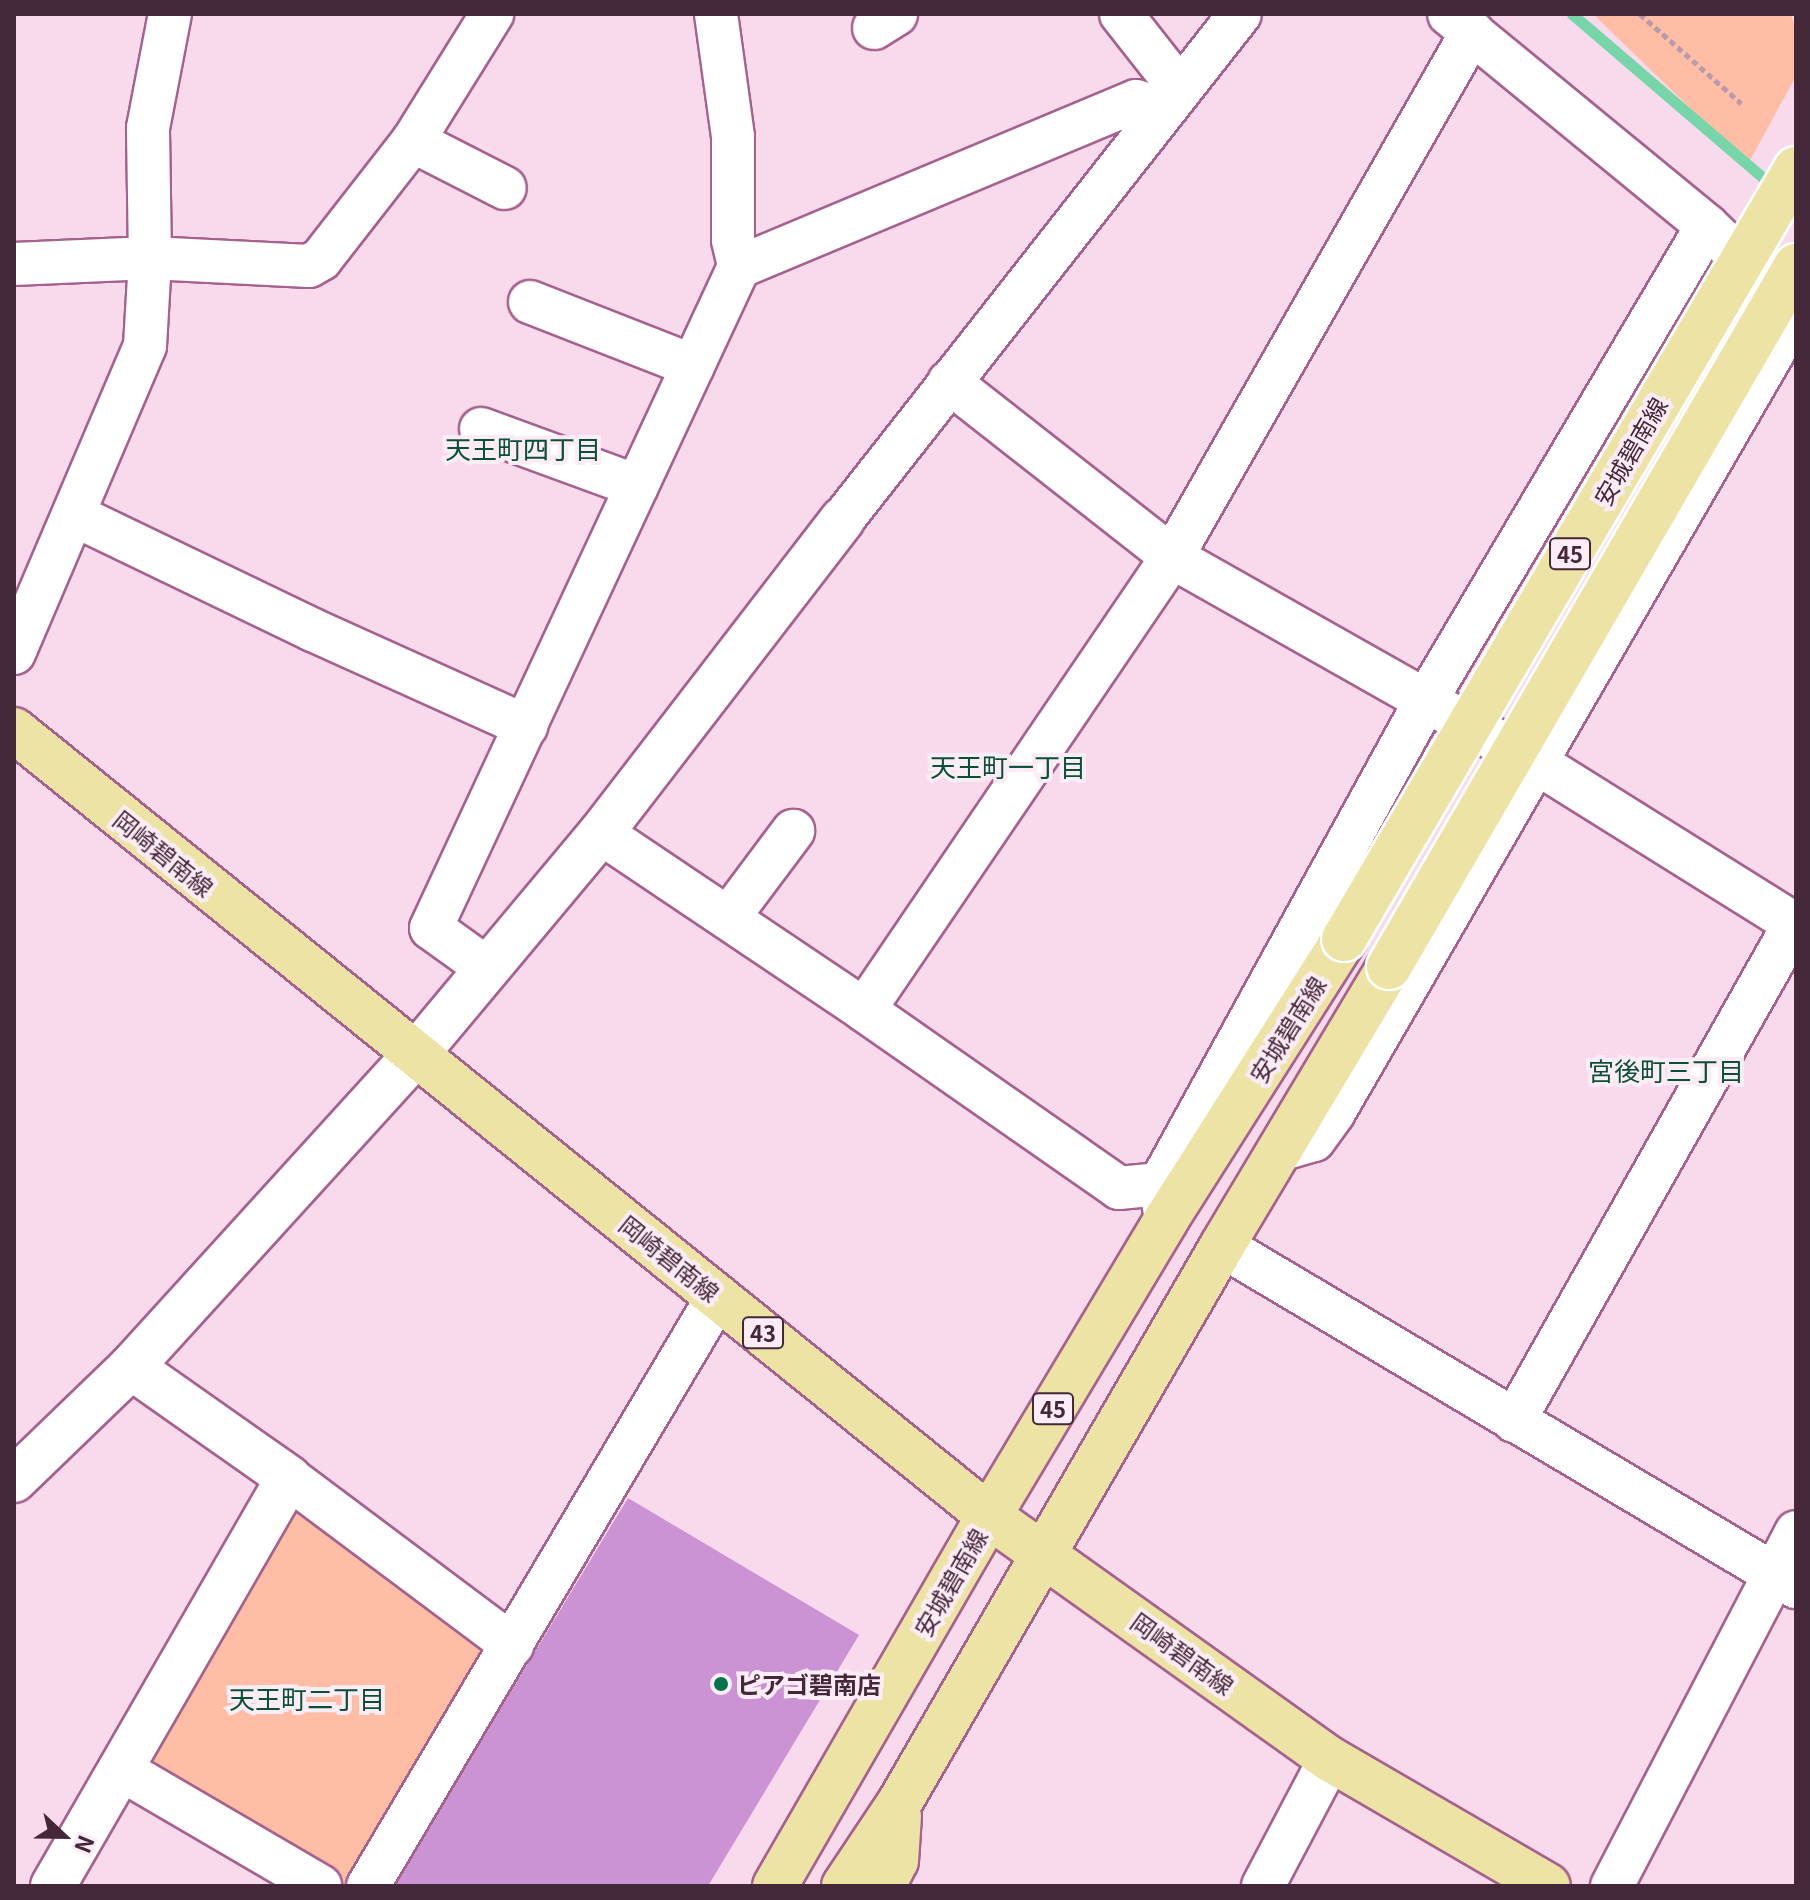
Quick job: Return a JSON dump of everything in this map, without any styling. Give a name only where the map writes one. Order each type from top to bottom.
[{"type":"main road","name":"安城碧南線","points":[[775,1886],[989,1516],[1163,1202],[1344,939],[1796,169]]},
{"type":"main road","name":"45","points":[[844,1886],[900,1802],[1796,266]]},
{"type":"main road","name":"岡崎碧南線","points":[[14,730],[352,1006],[417,1053],[989,1516],[1330,1759],[1548,1886]]},
{"type":"main road","points":[[883,1886],[896,1861],[900,1802]]},
{"type":"street","points":[[14,653],[145,346],[150,258],[148,128],[170,14]]},
{"type":"street","points":[[14,264],[150,258],[309,266],[321,259],[413,141],[492,14]]},
{"type":"street","points":[[488,969],[431,928],[739,267],[733,240],[733,137],[716,14]]},
{"type":"street","points":[[1121,14],[1171,99]]},
{"type":"street","points":[[14,1480],[131,1367],[417,1053],[488,969],[601,833],[949,382],[1240,14]]},
{"type":"street","points":[[864,1010],[1172,557],[1460,23],[1707,226],[1796,312],[1324,1128],[1314,1140],[1279,1150]]},
{"type":"street","points":[[739,267],[1136,101],[1171,99]]},
{"type":"street","points":[[413,141],[505,188]]},
{"type":"street","points":[[601,833],[864,1010],[1119,1188],[1163,1202],[1425,702],[1707,226]]},
{"type":"street","points":[[530,302],[693,366]]},
{"type":"street","points":[[949,382],[1172,557],[1534,763],[1796,923],[1514,1421]]},
{"type":"street","points":[[481,429],[637,486]]},
{"type":"street","points":[[74,515],[313,630],[526,726]]},
{"type":"street","points":[[728,918],[793,831]]},
{"type":"street","points":[[1222,1246],[1784,1580]]},
{"type":"street","points":[[368,1886],[718,1296]]},
{"type":"street","points":[[131,1367],[289,1478],[512,1645]]},
{"type":"street","points":[[53,1886],[289,1478]]},
{"type":"street","points":[[1612,1886],[1784,1580],[1796,1532]]},
{"type":"street","points":[[1263,1886],[1330,1759]]},
{"type":"street","points":[[120,1769],[320,1886]]},
{"type":"path","points":[[1640,14],[1741,103]]},
{"type":"shaded area","points":[[1593,14],[1791,14],[1796,31],[1796,76],[1748,164]]},
{"type":"shaded area","points":[[290,1506],[489,1654],[351,1886],[334,1886],[137,1770]]},
{"type":"building","points":[[628,1498],[859,1635],[708,1886],[393,1886]]},
{"type":"waterway","points":[[1572,14],[1774,187]]},
{"type":"place","name":"ピアゴ碧南店","points":[[721,1684]]},
{"type":"district","name":"天王町四丁目","points":[[523,448]]},
{"type":"district","name":"天王町一丁目","points":[[1008,766]]},
{"type":"district","name":"宮後町三丁目","points":[[1666,1070]]},
{"type":"district","name":"天王町二丁目","points":[[307,1698]]}]
